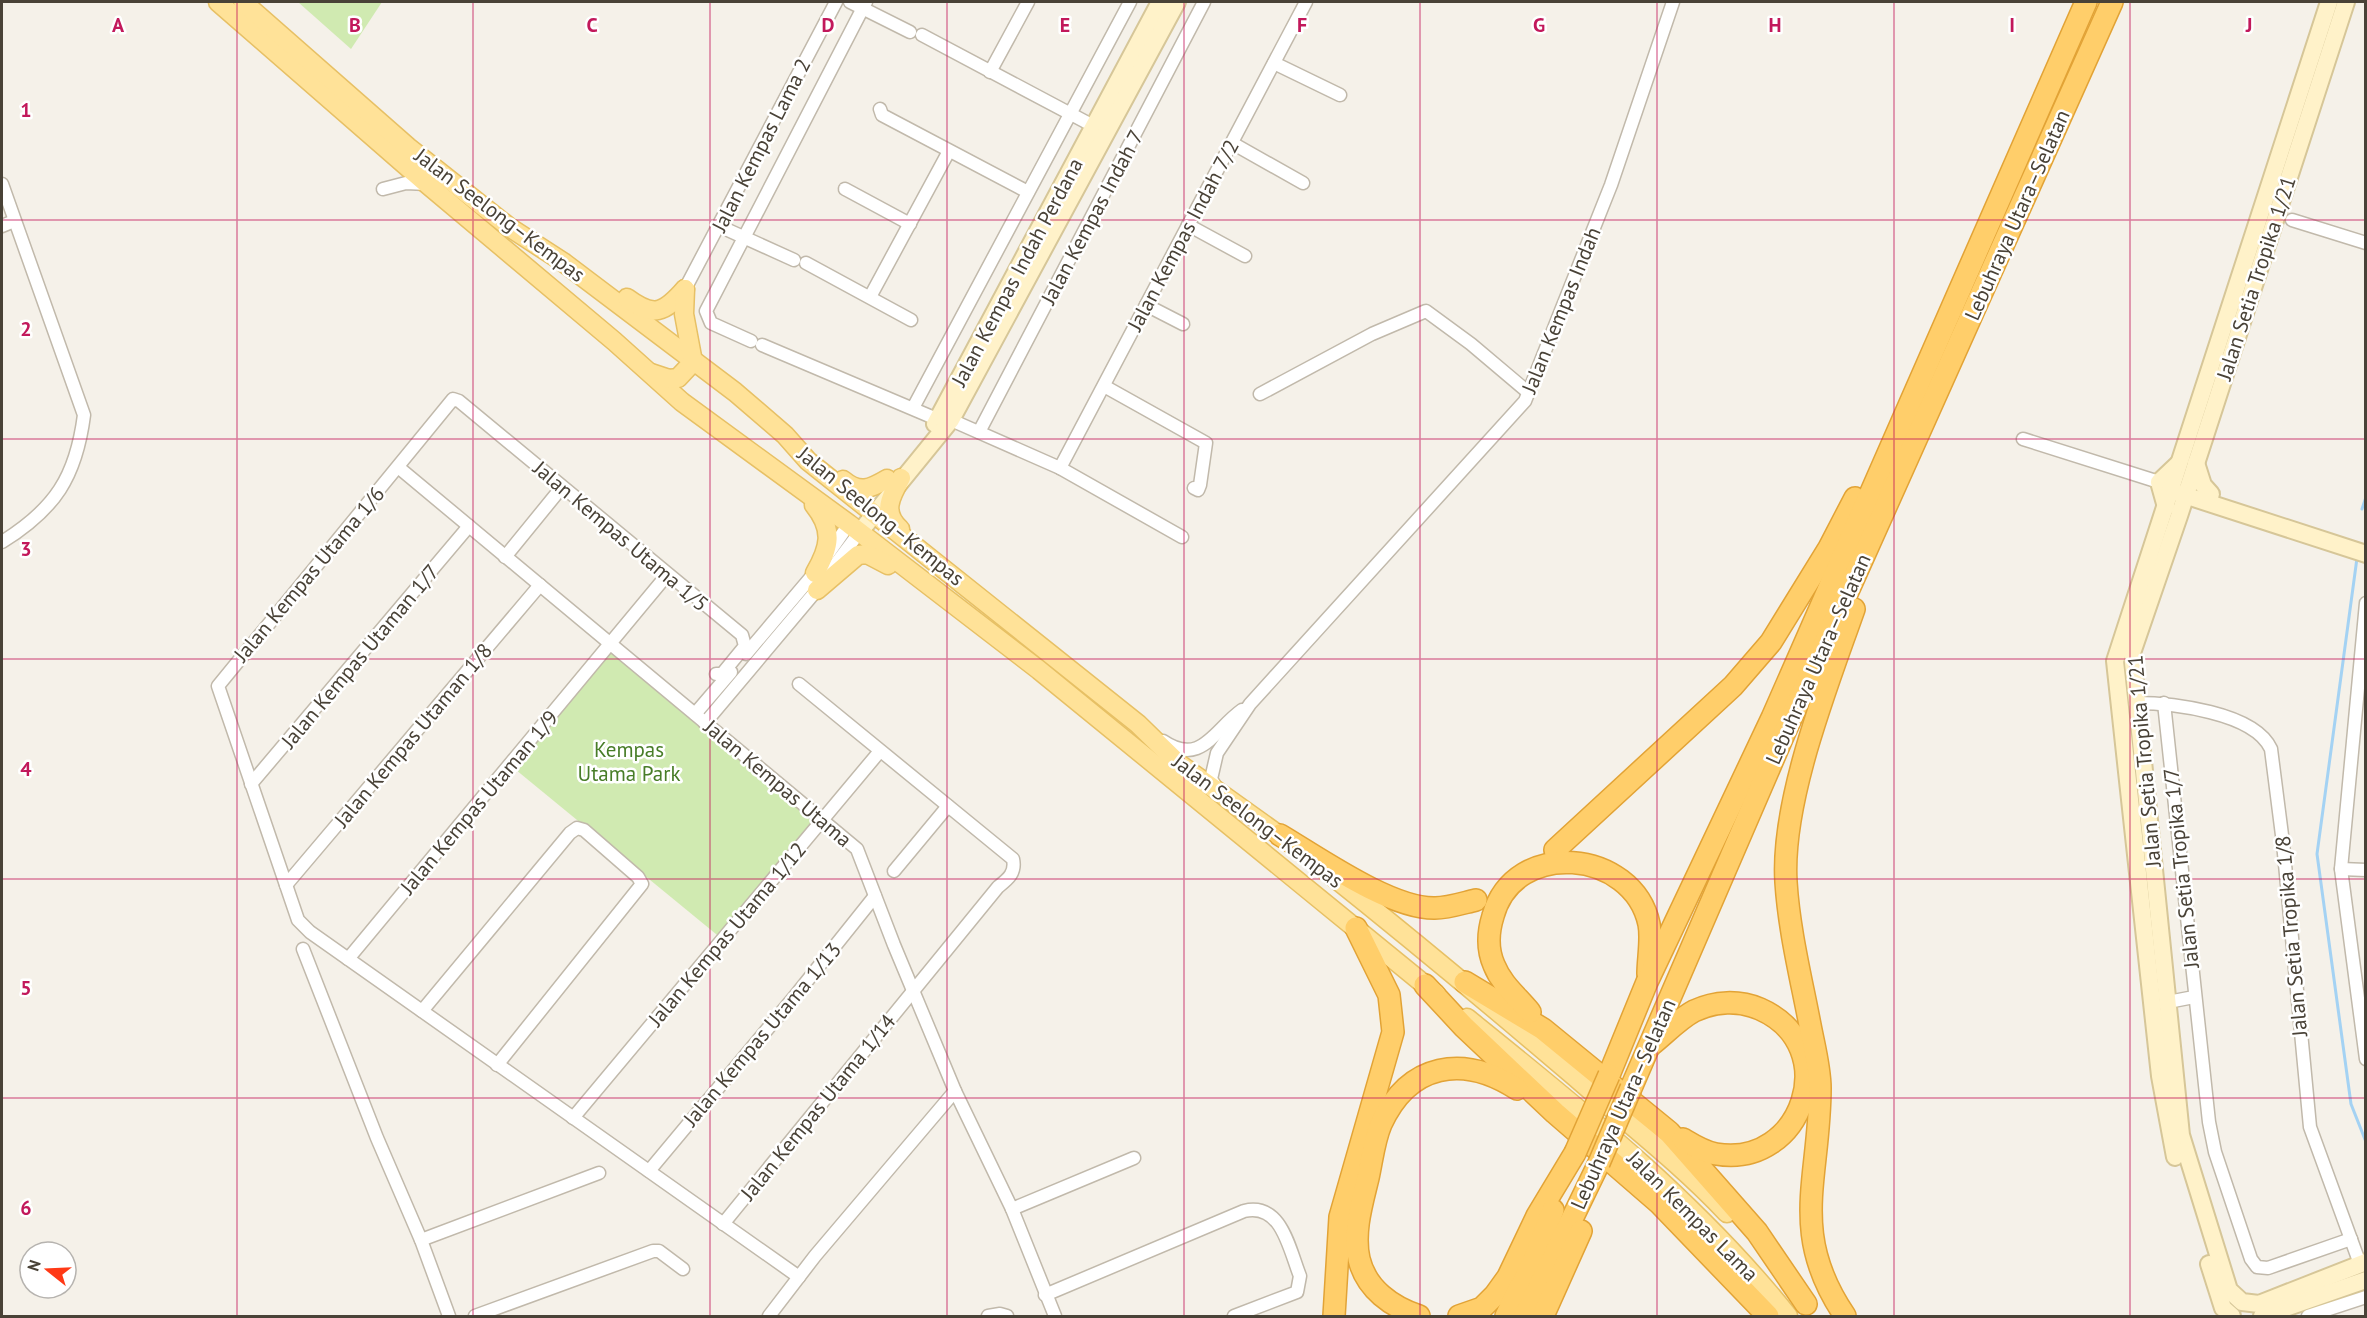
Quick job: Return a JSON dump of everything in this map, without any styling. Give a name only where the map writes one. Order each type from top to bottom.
[{"type":"highway","name":"Lebuhraya Utara–Selatan","points":[[1506,1317],[1534,1260],[1575,1153],[1610,1075],[1647,982],[1772,718],[2086,2]]},
{"type":"highway","name":"Lebuhraya Utara–Selatan","points":[[1525,1317],[1599,1164],[1784,734],[2112,2]]},
{"type":"highway","points":[[2082,68],[2122,2]]},
{"type":"highway","points":[[1555,850],[1733,686],[1771,642],[1829,548],[1931,356]]},
{"type":"highway","points":[[1845,1317],[1827,1290],[1811,1237],[1810,1209],[1820,1086],[1789,908],[1785,852],[1788,830],[1808,750],[1882,519]]},
{"type":"highway","points":[[1281,835],[1373,889],[1410,905],[1435,908],[1476,900]]},
{"type":"highway","points":[[1543,1029],[1508,990],[1494,966],[1488,948],[1489,928],[1496,904],[1510,883],[1523,872],[1552,863],[1570,862],[1592,866],[1609,872],[1619,879],[1641,903],[1649,925],[1647,982]]},
{"type":"highway","points":[[1334,1317],[1340,1217],[1393,1032],[1389,996],[1356,927]]},
{"type":"highway","points":[[1465,982],[1543,1029],[1669,1132],[1757,1232],[1811,1310]]},
{"type":"highway","points":[[1425,985],[1464,1027],[1555,1113],[1659,1203],[1768,1317]]},
{"type":"highway","points":[[1649,1047],[1694,1012],[1715,1004],[1733,1002],[1750,1005],[1780,1021],[1794,1036],[1804,1055],[1807,1077],[1805,1097],[1785,1131],[1768,1144],[1751,1153],[1715,1154],[1669,1132]]},
{"type":"highway","points":[[1419,1317],[1383,1298],[1369,1280],[1359,1260],[1358,1232],[1361,1207],[1380,1127],[1392,1104],[1407,1087],[1426,1074],[1447,1069],[1468,1069],[1486,1071],[1502,1079],[1555,1113]]},
{"type":"highway","points":[[1459,1317],[1482,1308],[1508,1277],[1537,1216],[1575,1153]]},
{"type":"highway","points":[[1543,1317],[1580,1236],[1599,1164]]},
{"type":"highway","points":[[1659,1203],[1724,1276],[1748,1317]]},
{"type":"main road","name":"Jalan Seelong–Kempas","points":[[218,2],[682,402],[854,528],[1039,670],[1425,985]]},
{"type":"main road","name":"Jalan Seelong–Kempas","points":[[243,2],[408,147],[509,227],[563,262],[735,392],[785,435],[808,460],[867,510],[954,576],[1138,724],[1178,763],[1262,825],[1281,835],[1465,982]]},
{"type":"main road","points":[[563,262],[649,310],[665,309],[686,289]]},
{"type":"main road","points":[[648,371],[660,377],[678,378],[693,362],[684,315],[686,289]]},
{"type":"main road","points":[[785,435],[852,488],[870,489],[894,478]]},
{"type":"main road","points":[[894,478],[888,505],[891,519],[954,576]]},
{"type":"main road","points":[[798,487],[820,512],[830,538],[816,582]]},
{"type":"main road","points":[[816,582],[850,559],[867,554],[883,561],[912,582],[978,636],[1039,670]]},
{"type":"main road","name":"Jalan Kempas Lama","points":[[1465,982],[1699,1183],[1751,1238],[1811,1310]]},
{"type":"main road","name":"Jalan Kempas Lama","points":[[1425,985],[1567,1099],[1669,1187],[1788,1317]]},
{"type":"street","name":"Jalan Kempas Lama 2","points":[[686,289],[836,2]]},
{"type":"street","points":[[850,2],[864,5],[1100,130]]},
{"type":"street","points":[[990,72],[1028,2]]},
{"type":"street","points":[[913,408],[1130,2]]},
{"type":"street","name":"Jalan Kempas Indah Perdana","points":[[1100,130],[1160,2]]},
{"type":"street","name":"Jalan Kempas Indah Perdana","points":[[854,528],[945,420],[1100,130],[1177,2]]},
{"type":"street","name":"Jalan Kempas Indah 7","points":[[979,432],[1204,2]]},
{"type":"street","name":"Jalan Kempas Indah 7/2","points":[[1060,468],[1306,2]]},
{"type":"street","name":"Jalan Kempas Indah","points":[[1250,705],[1525,401],[1611,185],[1673,2]]},
{"type":"street","name":"Jalan Setia Tropika 1/21","points":[[2274,214],[2329,2]]},
{"type":"street","name":"Jalan Setia Tropika 1/21","points":[[2346,2],[2189,462],[2176,487],[2173,512],[2134,642],[2135,703],[2181,1135],[2229,1290],[2242,1302],[2259,1304],[2364,1271]]},
{"type":"street","points":[[864,5],[706,311],[711,323],[913,408],[979,432],[1060,468],[1182,537]]},
{"type":"street","points":[[1274,63],[1340,95]]},
{"type":"street","points":[[880,109],[882,115],[1028,192]]},
{"type":"street","points":[[1232,142],[1304,183]]},
{"type":"street","points":[[870,297],[949,151]]},
{"type":"street","points":[[383,189],[405,183],[427,184]]},
{"type":"street","points":[[2,184],[84,415],[78,449],[66,481],[46,510],[2,542]]},
{"type":"street","points":[[845,189],[910,224]]},
{"type":"street","points":[[2274,214],[2366,243]]},
{"type":"street","points":[[2,226],[14,221]]},
{"type":"street","points":[[1188,225],[1245,256]]},
{"type":"street","points":[[719,226],[800,261],[911,320]]},
{"type":"street","points":[[1146,305],[1183,324]]},
{"type":"street","points":[[1260,394],[1372,334],[1426,311],[1471,344],[1529,393]]},
{"type":"street","points":[[1104,386],[1206,443],[1200,485],[1198,490],[1194,488]]},
{"type":"street","name":"Jalan Kempas Utama 1/6","points":[[251,784],[218,691],[219,682],[398,467],[447,404],[453,399],[459,401]]},
{"type":"street","name":"Jalan Kempas Utama 1/5","points":[[459,401],[746,640],[745,646],[722,674],[716,674]]},
{"type":"street","points":[[2023,439],[2176,487],[2366,554]]},
{"type":"street","points":[[2189,462],[2176,487],[2173,512],[2210,500],[2366,542]]},
{"type":"street","points":[[2189,462],[2210,500]]},
{"type":"street","name":"Jalan Kempas Utama","points":[[398,467],[857,849],[955,1091],[1012,1209],[1054,1317]]},
{"type":"street","points":[[506,557],[562,486]]},
{"type":"street","name":"Jalan Setia Tropika 1/21","points":[[2173,512],[2115,661],[2160,1076],[2170,1136],[2226,1314]]},
{"type":"street","name":"Jalan Kempas Utaman 1/7","points":[[251,784],[469,526]]},
{"type":"street","points":[[705,723],[816,582],[854,528]]},
{"type":"street","name":"Jalan Kempas Utaman 1/9","points":[[348,959],[667,574]]},
{"type":"street","points":[[695,714],[766,628],[816,582]]},
{"type":"street","name":"Jalan Kempas Utaman 1/8","points":[[286,885],[540,585]]},
{"type":"street","points":[[2366,603],[2341,869],[2366,1059]]},
{"type":"street","points":[[799,684],[948,806],[894,871]]},
{"type":"street","name":"Jalan Setia Tropika 1/8","points":[[2135,703],[2163,703],[2213,713],[2265,737],[2271,748],[2283,843],[2310,1127],[2364,1271]]},
{"type":"street","name":"Jalan Setia Tropika 1/7","points":[[2163,703],[2194,997],[2215,1152],[2253,1264],[2263,1269],[2268,1268],[2351,1239]]},
{"type":"street","points":[[1138,724],[1171,746],[1189,752],[1208,743],[1229,719],[1250,705]]},
{"type":"street","points":[[1226,799],[1212,783],[1211,767],[1224,741],[1250,705]]},
{"type":"street","name":"Jalan Kempas Utama 1/12","points":[[573,1118],[880,750]]},
{"type":"street","points":[[251,784],[298,920],[310,932],[799,1277]]},
{"type":"street","name":"Jalan Kempas Utama 1/14","points":[[723,1224],[998,887],[1012,875],[1013,859],[948,806]]},
{"type":"street","points":[[422,1011],[577,828],[584,830],[638,877],[642,884],[497,1065]]},
{"type":"street","points":[[2341,869],[2366,870]]},
{"type":"street","name":"Jalan Kempas Utama 1/13","points":[[649,1171],[875,896]]},
{"type":"street","points":[[303,950],[377,1138],[421,1240],[449,1317]]},
{"type":"street","points":[[2149,972],[2157,996],[2168,1002],[2158,1009],[2156,1028]]},
{"type":"street","name":"Jalan Setia Tropika 1/7","points":[[2168,1002],[2194,997]]},
{"type":"street","points":[[769,1317],[799,1277],[955,1091]]},
{"type":"street","points":[[1012,1209],[1134,1158]]},
{"type":"street","points":[[421,1240],[599,1173]]},
{"type":"street","points":[[1045,1295],[1244,1211],[1262,1210],[1276,1220],[1281,1228],[1300,1276],[1300,1284],[1297,1292],[1234,1317]]},
{"type":"street","points":[[475,1317],[653,1251],[659,1251],[683,1269]]},
{"type":"street","points":[[2262,1317],[2364,1271]]},
{"type":"street","points":[[2308,1317],[2366,1297]]},
{"type":"street","points":[[988,1317],[1000,1314],[1007,1316]]},
{"type":"green space","points":[[298,2],[382,2],[351,49]]},
{"type":"green space","name":"Kempas Utama Park","points":[[610,644],[823,820],[722,939],[510,765]]},
{"type":"waterway","points":[[2362,509],[2366,497]]},
{"type":"waterway","points":[[2357,558],[2317,854],[2351,1104],[2366,1142]]}]
